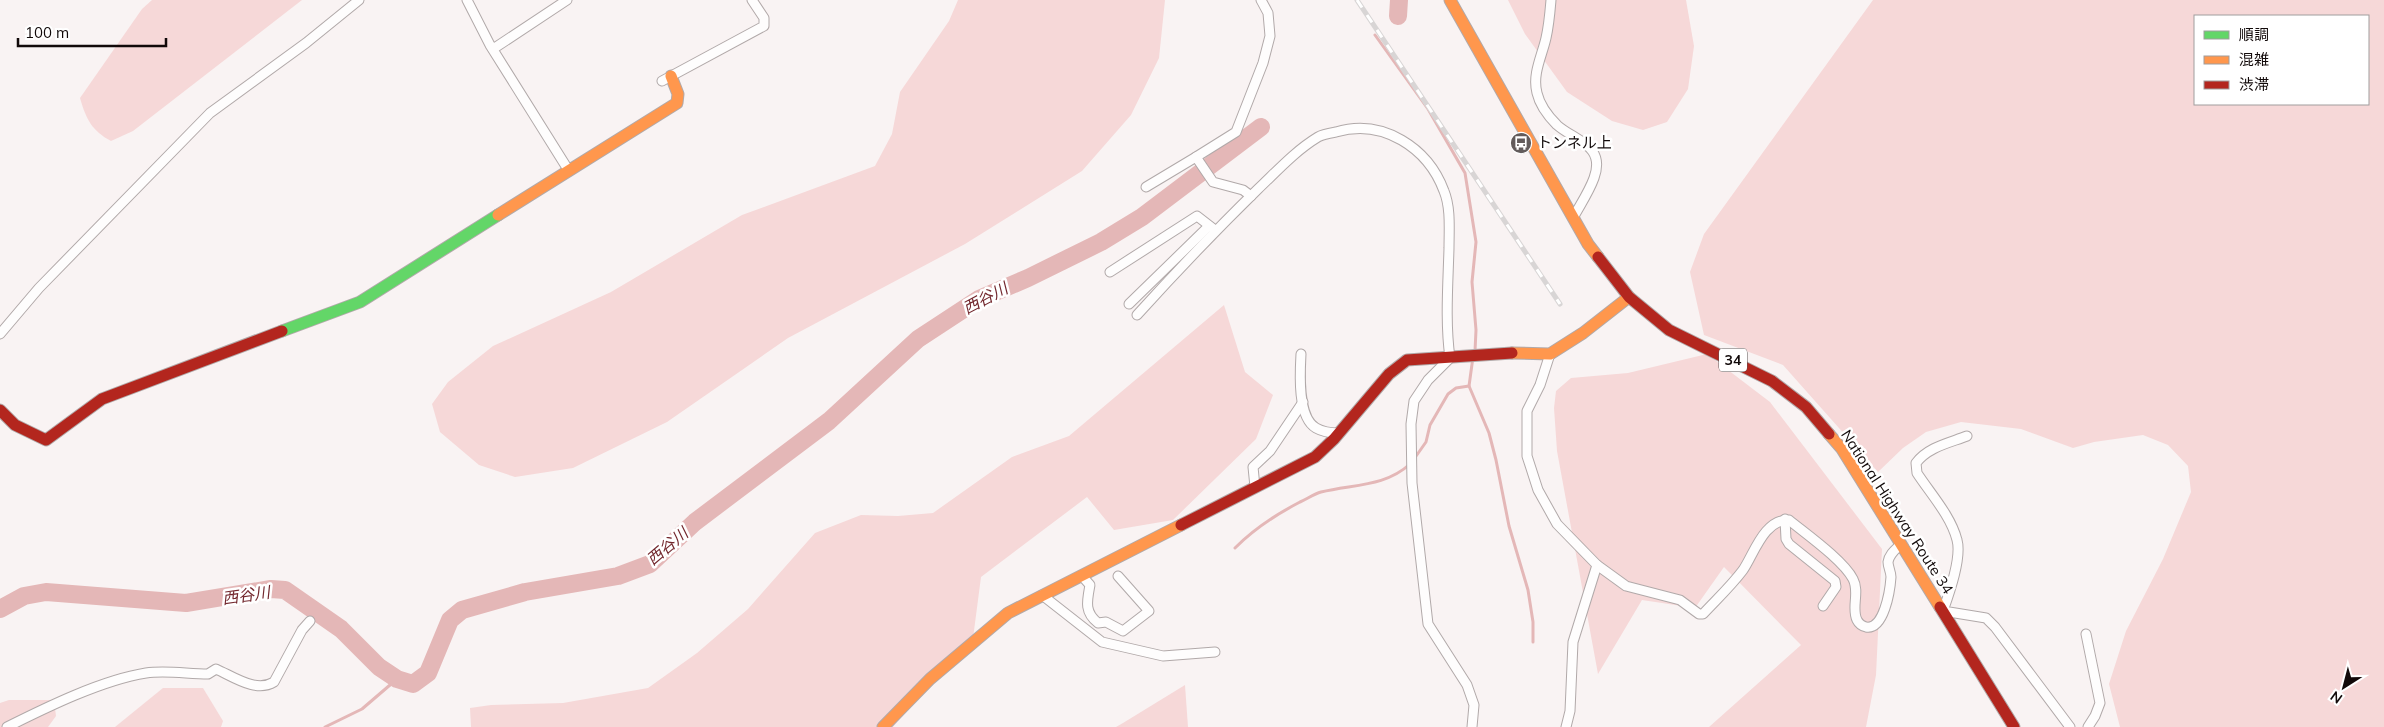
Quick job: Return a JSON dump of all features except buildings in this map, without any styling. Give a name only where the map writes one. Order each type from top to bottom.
[{"type":"main road","name":"National Highway Route 34","points":[[1450,0],[1588,244],[1629,297],[1669,330],[1735,361],[1772,381],[1806,407],[1842,449],[2014,727]]},
{"type":"main road","points":[[0,410],[15,425],[46,440],[102,399],[360,302],[678,103],[678,94],[666,79]]},
{"type":"main road","points":[[884,726],[930,679],[1008,613],[1315,457],[1338,434],[1389,374],[1407,360],[1450,358],[1499,352],[1550,354],[1583,333],[1629,297]]},
{"type":"street","points":[[0,334],[39,288],[210,113],[252,80],[306,43],[359,0]]},
{"type":"street","points":[[467,0],[493,49],[570,171]]},
{"type":"street","points":[[493,49],[567,0]]},
{"type":"street","points":[[666,79],[764,26],[764,18],[752,0]]},
{"type":"street","points":[[1146,187],[1197,159],[1236,132],[1263,63],[1270,36],[1268,13],[1261,0]]},
{"type":"street","points":[[1551,0],[1546,37],[1535,77],[1537,94],[1546,113],[1558,126],[1584,142],[1595,154],[1597,165],[1594,178],[1573,218]]},
{"type":"street","points":[[1129,304],[1212,228],[1251,196],[1293,156],[1319,136],[1346,129],[1372,129],[1380,131],[1395,136],[1417,151],[1434,170],[1445,194],[1449,225],[1448,339],[1450,358],[1428,380],[1414,401],[1411,424],[1412,483],[1428,624],[1467,685],[1474,705],[1472,727]]},
{"type":"street","points":[[1197,159],[1213,182],[1243,190],[1251,196]]},
{"type":"street","points":[[1110,272],[1197,216],[1212,228]]},
{"type":"street","points":[[1137,315],[1212,228]]},
{"type":"street","points":[[1301,354],[1300,376],[1303,402],[1308,420],[1315,427],[1326,432],[1338,434]]},
{"type":"street","points":[[1550,354],[1540,385],[1527,411],[1527,456],[1538,490],[1557,524],[1597,565],[1626,586],[1680,600],[1699,614],[1703,614],[1744,568],[1759,538],[1785,519],[1789,520],[1843,566],[1853,580],[1857,595],[1855,614],[1857,621],[1861,626],[1869,627],[1875,626],[1880,620],[1891,575],[1888,562],[1891,553],[1901,544]]},
{"type":"street","points":[[1255,487],[1253,467],[1270,451],[1303,402]]},
{"type":"street","points":[[1967,436],[1932,449],[1922,455],[1916,464],[1917,473],[1954,529],[1958,542],[1954,583],[1942,611],[1986,618],[1995,627],[2070,727]]},
{"type":"street","points":[[1785,519],[1786,538],[1789,544],[1835,581],[1836,587],[1823,606]]},
{"type":"street","points":[[1566,727],[1570,711],[1573,642],[1597,565]]},
{"type":"street","points":[[1082,576],[1090,585],[1086,605],[1089,616],[1098,623],[1106,622],[1123,632],[1149,611],[1118,576]]},
{"type":"street","points":[[1042,595],[1102,642],[1163,656],[1215,652]]},
{"type":"street","points":[[7,727],[122,678],[148,673],[208,674],[216,669],[259,687],[267,687],[274,682],[302,630],[310,621]]},
{"type":"street","points":[[2086,634],[2100,703],[2088,727]]},
{"type":"shaded area","points":[[152,0],[302,0],[133,131],[111,141],[94,129],[80,98],[142,9]]},
{"type":"shaded area","points":[[958,0],[1165,0],[1159,58],[1131,115],[1082,171],[965,244],[788,338],[667,422],[573,468],[515,477],[479,465],[440,432],[432,404],[448,382],[493,346],[611,292],[742,215],[875,166],[892,134],[900,92],[949,21]]},
{"type":"shaded area","points":[[1508,0],[1686,0],[1694,46],[1688,89],[1667,122],[1643,130],[1612,121],[1567,92],[1525,34]]},
{"type":"shaded area","points":[[1873,0],[2384,0],[2384,727],[2120,727],[2109,684],[2126,631],[2163,559],[2191,492],[2188,466],[2168,445],[2143,435],[2094,442],[2073,448],[2021,429],[1961,422],[1926,432],[1903,448],[1878,472],[1783,365],[1704,335],[1690,272],[1704,234]]},
{"type":"shaded area","points":[[1224,305],[1245,372],[1273,395],[1256,439],[1173,520],[1114,530],[1087,497],[981,577],[972,646],[922,694],[893,727],[471,727],[470,708],[491,705],[563,703],[648,688],[697,653],[748,609],[815,533],[861,515],[898,516],[933,513],[1012,457],[1069,436]]},
{"type":"shaded area","points":[[1707,354],[1770,402],[1882,549],[1876,675],[1866,727],[1709,727],[1801,645],[1724,567],[1695,608],[1642,600],[1598,674],[1557,451],[1554,408],[1556,391],[1571,378],[1628,373]]},
{"type":"shaded area","points":[[1185,685],[1188,727],[1116,727],[1123,723]]},
{"type":"shaded area","points":[[163,688],[203,688],[223,721],[221,727],[115,727]]},
{"type":"shaded area","points":[[9,700],[54,700],[56,716],[48,727],[0,727],[0,703]]},
{"type":"waterway","name":"西谷川","points":[[1398,16],[1399,0]]},
{"type":"waterway","points":[[1375,35],[1428,109],[1465,173],[1476,242],[1472,282],[1476,330],[1475,351]]},
{"type":"waterway","name":"西谷川","points":[[0,609],[24,596],[46,592],[186,603],[271,589],[285,590],[341,629],[379,667],[397,679],[413,684],[428,673],[450,620],[462,610],[525,592],[618,576],[650,564],[695,522],[829,421],[918,339],[979,299],[1028,278],[1101,242],[1142,217],[1261,127]]},
{"type":"waterway","points":[[1473,357],[1469,386],[1489,433],[1496,460],[1509,526],[1528,590],[1533,622],[1533,642]]},
{"type":"waterway","points":[[1414,459],[1426,442],[1430,425],[1448,394],[1456,388],[1469,386]]},
{"type":"waterway","points":[[1235,548],[1266,522],[1316,494],[1379,481],[1390,477],[1410,464]]},
{"type":"waterway","points":[[325,727],[362,709],[397,679]]},
{"type":"railway","points":[[1357,0],[1560,304]]},
{"type":"traffic: fast","points":[[282,331],[360,302],[498,215]]},
{"type":"traffic: slow","points":[[1450,0],[1588,244],[1598,257]]},
{"type":"traffic: slow","points":[[498,215],[677,103],[678,94],[671,76]]},
{"type":"traffic: slow","points":[[1512,353],[1550,354],[1583,333],[1629,297]]},
{"type":"traffic: slow","points":[[1829,434],[1842,449],[1940,607]]},
{"type":"traffic: slow","points":[[883,727],[930,679],[1008,613],[1181,525]]},
{"type":"traffic: jam","points":[[1598,257],[1629,297],[1669,330],[1772,381],[1806,407],[1829,434]]},
{"type":"traffic: jam","points":[[0,410],[15,425],[46,440],[102,399],[282,331]]},
{"type":"traffic: jam","points":[[1181,525],[1315,457],[1334,439],[1389,374],[1407,360],[1512,353]]},
{"type":"traffic: jam","points":[[1940,607],[2014,727]]},
{"type":"place","name":"トンネル上","points":[[1521,143]]}]
